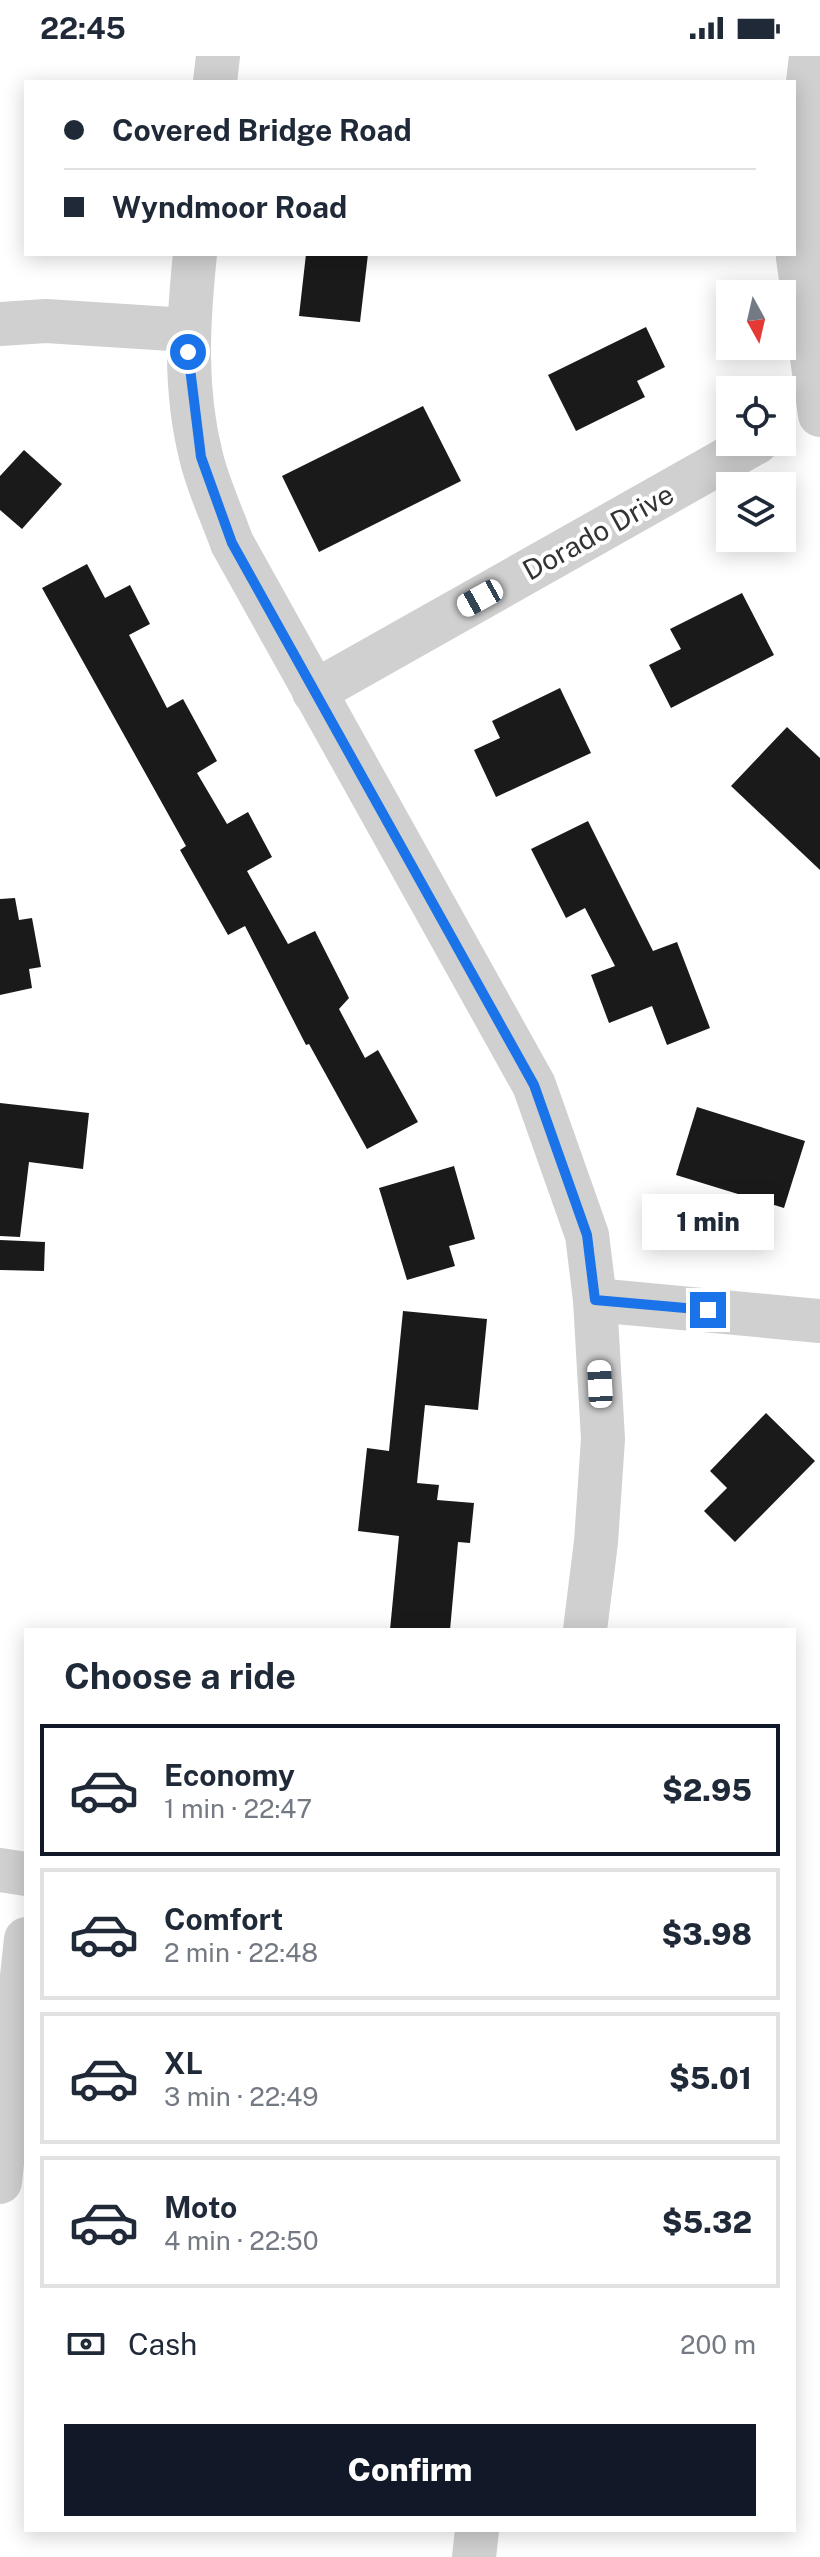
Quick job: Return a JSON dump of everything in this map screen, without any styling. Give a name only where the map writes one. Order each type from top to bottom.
[{"type":"street","points":[[215,80],[218,56]]},
{"type":"street","points":[[807,417],[798,258],[802,134],[811,56]]},
{"type":"street","points":[[195,256],[187,330],[191,396],[201,457],[232,543],[534,1085],[587,1235],[595,1300],[603,1439],[596,1542],[585,1628]]},
{"type":"street","points":[[0,324],[46,321],[187,330]]},
{"type":"street","name":"Dorado Drive","points":[[314,692],[732,456]]},
{"type":"street","points":[[595,1300],[820,1321]]},
{"type":"street","points":[[0,1870],[24,1874]]},
{"type":"street","points":[[0,2182],[24,1958]]},
{"type":"street","points":[[474,2557],[477,2532]]},
{"type":"building","points":[[306,256],[368,256],[360,322],[299,316]]},
{"type":"building","points":[[646,327],[665,367],[637,381],[645,397],[576,431],[548,375]]},
{"type":"building","points":[[423,406],[461,481],[319,552],[282,476]]},
{"type":"building","points":[[24,450],[62,484],[22,529],[0,510],[0,476]]},
{"type":"building","points":[[87,564],[105,598],[130,585],[150,624],[129,635],[167,708],[183,699],[217,761],[197,773],[227,824],[248,812],[272,857],[247,871],[288,944],[315,931],[349,998],[339,1009],[365,1058],[378,1050],[418,1122],[367,1149],[309,1044],[306,1045],[245,926],[228,935],[180,850],[186,846],[42,588]]},
{"type":"building","points":[[742,593],[774,655],[671,708],[649,665],[681,649],[670,629]]},
{"type":"building","points":[[560,688],[591,753],[496,797],[474,750],[500,738],[492,721]]},
{"type":"building","points":[[787,727],[820,758],[820,870],[731,786]]},
{"type":"building","points":[[588,821],[653,951],[677,942],[710,1028],[667,1045],[652,1006],[609,1023],[591,975],[615,966],[585,908],[566,918],[531,849]]},
{"type":"building","points":[[15,898],[19,920],[32,918],[41,967],[29,969],[32,988],[0,995],[0,899]]},
{"type":"building","points":[[0,1103],[89,1113],[83,1169],[29,1162],[20,1237],[0,1236]]},
{"type":"building","points":[[697,1107],[805,1141],[784,1208],[676,1175]]},
{"type":"building","points":[[454,1166],[475,1239],[449,1246],[455,1266],[407,1280],[379,1188]]},
{"type":"building","points":[[0,1240],[45,1242],[44,1271],[0,1270]]},
{"type":"building","points":[[403,1311],[487,1319],[478,1410],[425,1405],[417,1483],[439,1485],[437,1500],[474,1503],[470,1543],[458,1542],[450,1628],[390,1628],[399,1536],[358,1531],[367,1448],[389,1451]]},
{"type":"building","points":[[766,1413],[815,1461],[735,1542],[704,1511],[727,1488],[710,1471]]},
{"type":"route","points":[[188,352],[191,396],[201,457],[232,543],[534,1085],[587,1235],[595,1300],[708,1310]]}]
